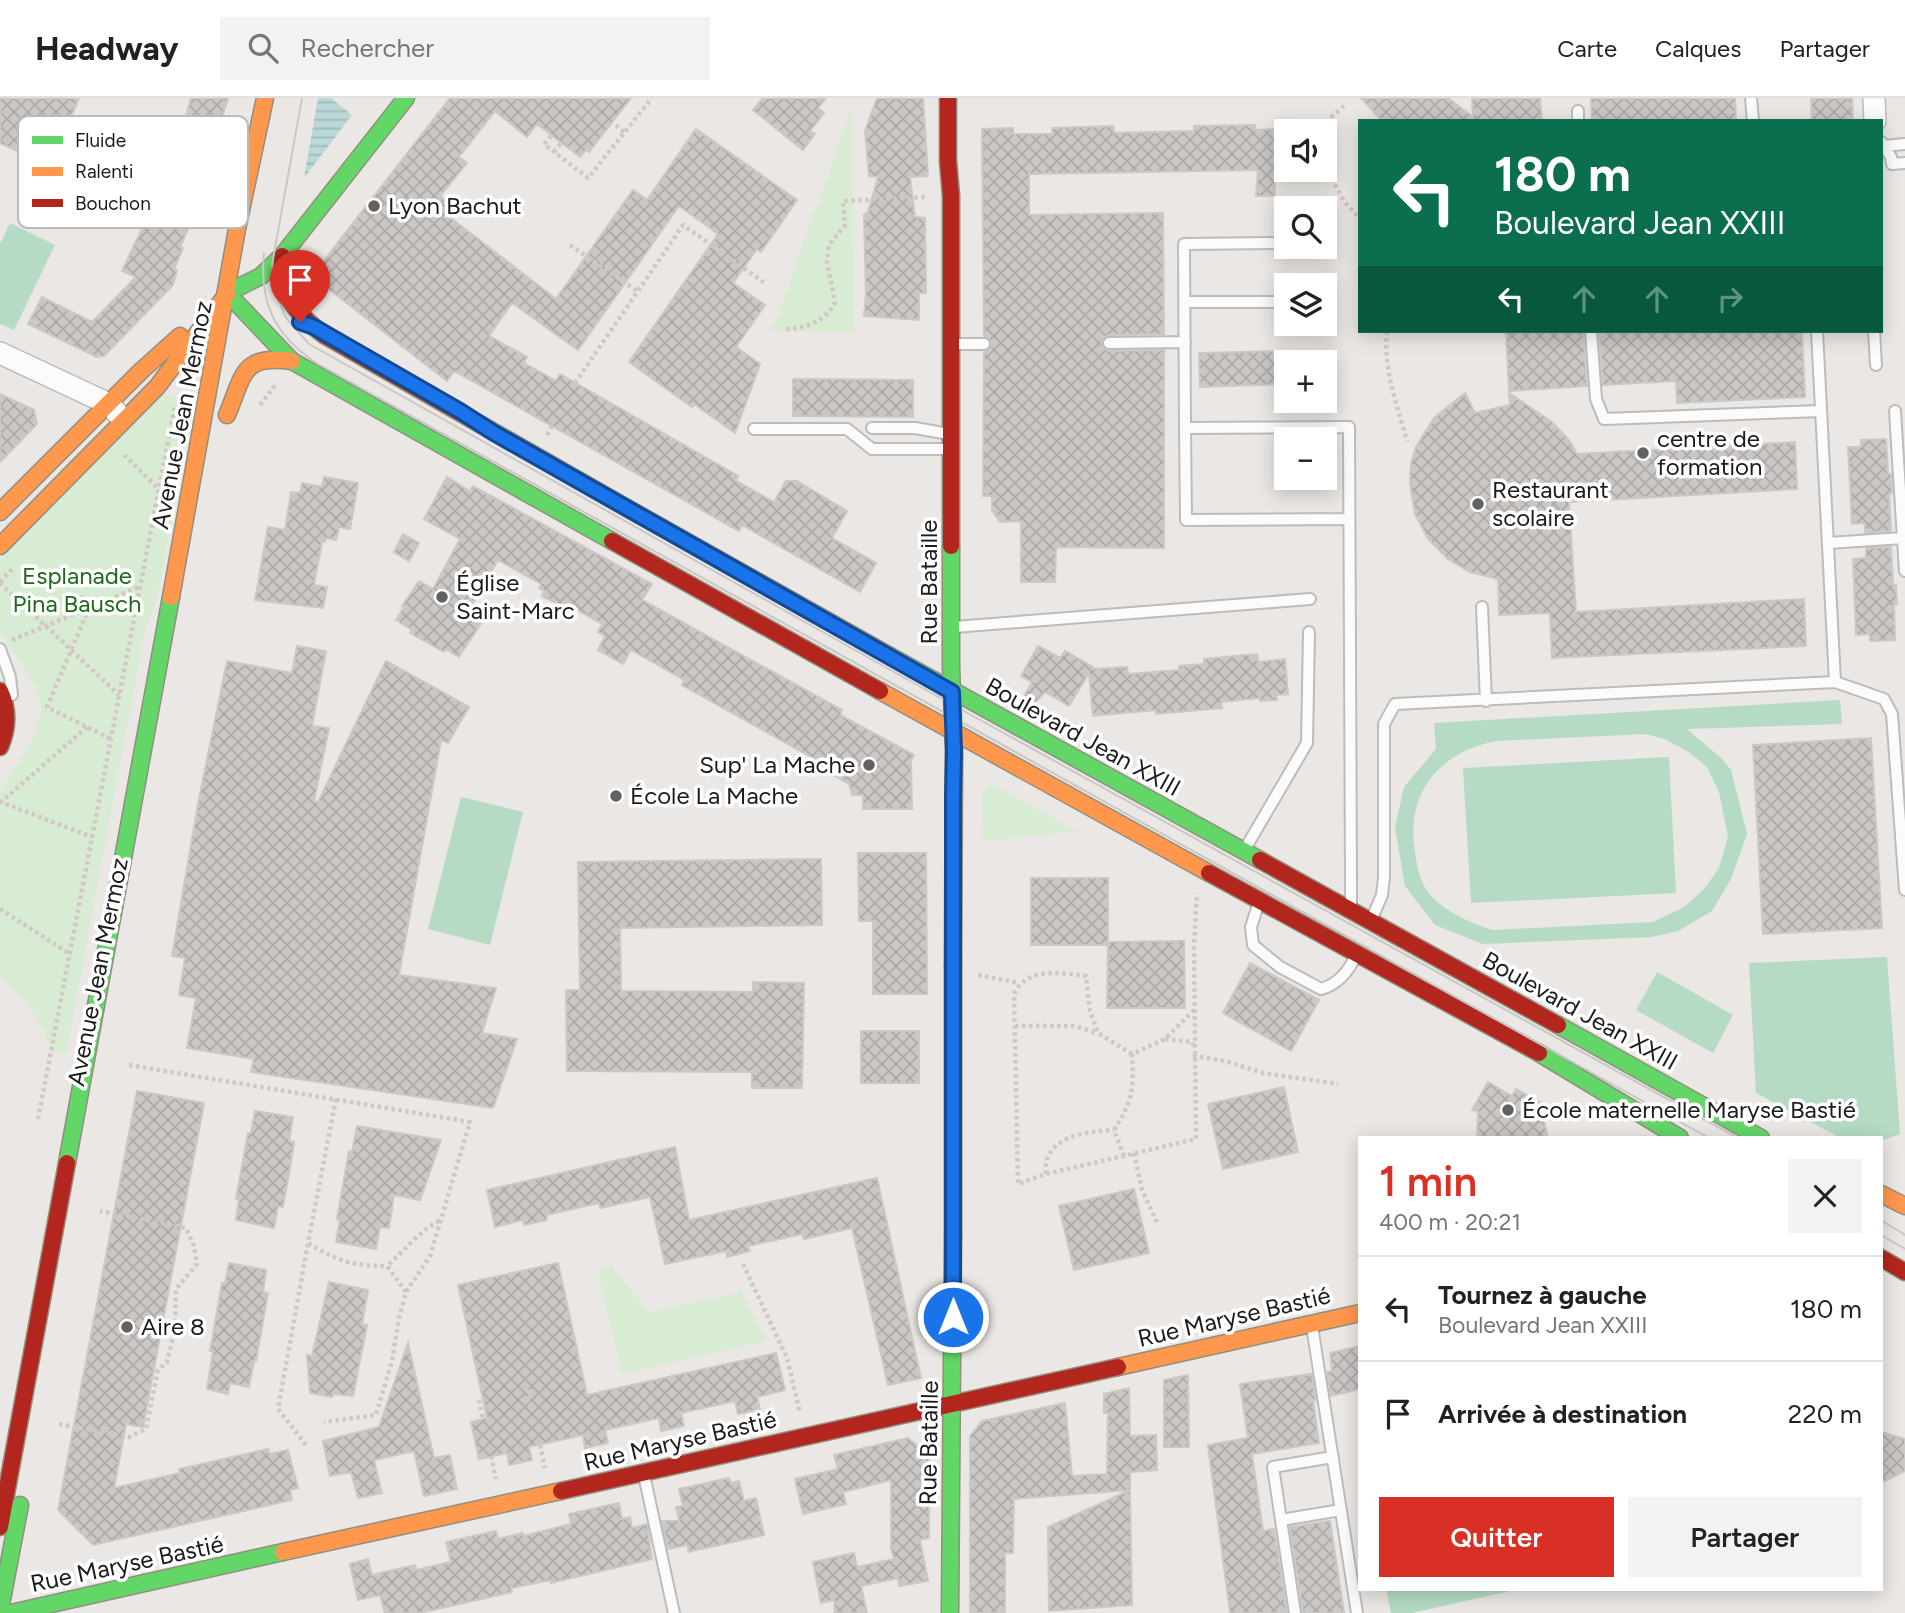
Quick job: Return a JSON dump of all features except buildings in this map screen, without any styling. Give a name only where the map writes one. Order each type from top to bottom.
[{"type":"main road","points":[[248,178],[265,98]]},
{"type":"main road","points":[[0,546],[116,412],[149,363],[228,293],[261,276],[282,256],[406,98]]},
{"type":"main road","name":"Rue Bataille","points":[[948,98],[951,196],[953,733],[953,1403],[950,1613]]},
{"type":"main road","points":[[0,512],[116,412],[164,379],[228,293],[237,228]]},
{"type":"main road","name":"Boulevard Jean XXIII","points":[[282,256],[282,275],[289,299],[314,327]]},
{"type":"main road","points":[[228,293],[257,304]]},
{"type":"main road","points":[[228,293],[292,361],[953,733],[1584,1078],[1619,1104],[1676,1136]]},
{"type":"main road","name":"Avenue Jean Mermoz","points":[[228,293],[226,420],[247,369],[256,361],[267,358],[292,361]]},
{"type":"main road","name":"Avenue Jean Mermoz","points":[[0,1527],[228,293]]},
{"type":"main road","name":"Boulevard Jean XXIII","points":[[277,313],[314,327],[494,433],[952,692],[1370,920],[1757,1136]]},
{"type":"main road","points":[[0,691],[5,699],[8,718],[0,747]]},
{"type":"main road","points":[[1883,1196],[1905,1192]]},
{"type":"main road","points":[[1883,1196],[1905,1206]]},
{"type":"main road","points":[[1883,1259],[1905,1272]]},
{"type":"main road","name":"Rue Maryse Bastié","points":[[11,1613],[1358,1313]]},
{"type":"main road","points":[[0,1610],[32,1443]]},
{"type":"street","points":[[1874,98],[1875,119]]},
{"type":"street","points":[[0,353],[116,412]]},
{"type":"lane","points":[[1751,98],[1752,119]]},
{"type":"lane","points":[[1883,144],[1905,144]]},
{"type":"lane","points":[[1883,144],[1892,164],[1905,163]]},
{"type":"lane","points":[[1274,243],[1184,244],[1186,520],[1349,519]]},
{"type":"lane","points":[[1185,302],[1274,302]]},
{"type":"lane","points":[[1591,333],[1596,399],[1604,419],[1821,411]]},
{"type":"lane","points":[[1817,333],[1835,682]]},
{"type":"lane","points":[[1874,333],[1876,365]]},
{"type":"lane","points":[[1110,343],[1185,342]]},
{"type":"lane","points":[[951,344],[984,344]]},
{"type":"lane","points":[[1895,411],[1905,571]]},
{"type":"lane","points":[[1185,428],[1349,427],[1351,910]]},
{"type":"lane","points":[[872,428],[915,428],[952,441]]},
{"type":"lane","points":[[754,429],[847,429],[872,449],[952,441]]},
{"type":"lane","points":[[1828,543],[1903,538]]},
{"type":"lane","points":[[951,628],[1310,599]]},
{"type":"lane","points":[[1482,607],[1486,701]]},
{"type":"lane","points":[[1244,851],[1307,743],[1309,632]]},
{"type":"lane","points":[[0,649],[10,677],[13,701],[8,718]]},
{"type":"lane","points":[[1370,920],[1382,894],[1384,724],[1395,704],[1835,682],[1884,699],[1892,714],[1905,890]]},
{"type":"lane","points":[[1260,900],[1251,928],[1253,945],[1280,967],[1321,989],[1341,978],[1351,967],[1357,954]]},
{"type":"lane","points":[[1312,1324],[1357,1613]]},
{"type":"lane","points":[[1295,1613],[1273,1467],[1333,1457]]},
{"type":"lane","points":[[643,1472],[674,1613]]},
{"type":"lane","points":[[1281,1520],[1341,1510]]},
{"type":"path","points":[[551,136],[544,144],[588,178],[652,98]]},
{"type":"path","points":[[1329,119],[1344,106]]},
{"type":"path","points":[[616,125],[625,133]]},
{"type":"path","points":[[554,152],[561,143]]},
{"type":"path","points":[[1334,182],[1344,201],[1358,217]]},
{"type":"path","points":[[786,329],[806,328],[830,311],[835,303],[827,262],[830,244],[845,225],[843,201],[951,196]]},
{"type":"path","points":[[575,383],[683,225],[765,283]]},
{"type":"path","points":[[570,245],[637,291]]},
{"type":"path","points":[[1387,333],[1387,369],[1407,441]]},
{"type":"path","points":[[257,408],[277,383]]},
{"type":"path","points":[[38,1119],[176,400],[167,409]]},
{"type":"path","points":[[114,464],[132,445]]},
{"type":"path","points":[[123,454],[159,489]]},
{"type":"path","points":[[19,562],[0,582],[119,695]]},
{"type":"path","points":[[12,640],[140,587]]},
{"type":"path","points":[[81,596],[89,608]]},
{"type":"path","points":[[89,608],[47,707],[111,739]]},
{"type":"path","points":[[87,727],[1,802],[92,836]]},
{"type":"path","points":[[1098,1033],[1090,1011],[1086,976],[1057,973],[1034,975],[1019,983],[1014,994],[1018,1184],[1046,1174],[1196,1139],[1195,901],[1201,868]]},
{"type":"path","points":[[0,909],[69,954]]},
{"type":"path","points":[[953,975],[978,975],[1019,983]]},
{"type":"path","points":[[1132,1054],[1165,1039],[1195,1009]]},
{"type":"path","points":[[1015,1026],[1074,1026],[1098,1033],[1132,1054]]},
{"type":"path","points":[[1165,1039],[1192,1042],[1195,1056]]},
{"type":"path","points":[[1114,1130],[1128,1108],[1133,1081],[1132,1054]]},
{"type":"path","points":[[1195,1056],[1225,1061],[1262,1073],[1338,1084]]},
{"type":"path","points":[[129,1065],[470,1122],[430,1256],[406,1292],[392,1361],[376,1415],[324,1422]]},
{"type":"path","points":[[306,1445],[278,1409],[336,1100]]},
{"type":"path","points":[[1046,1174],[1044,1164],[1050,1153],[1064,1139],[1096,1131],[1114,1130]]},
{"type":"path","points":[[1114,1130],[1124,1156]]},
{"type":"path","points":[[1134,1153],[1142,1190],[1157,1222]]},
{"type":"path","points":[[59,1424],[129,1437],[146,1429],[158,1370],[167,1362],[175,1328],[176,1289],[197,1265],[194,1246],[186,1228],[100,1211]]},
{"type":"path","points":[[308,1243],[333,1258],[361,1266],[387,1266],[413,1243],[426,1227],[440,1220]]},
{"type":"path","points":[[743,1264],[787,1359],[805,1436]]},
{"type":"path","points":[[387,1266],[406,1292]]},
{"type":"path","points":[[527,1389],[532,1408]]},
{"type":"path","points":[[479,1400],[483,1419]]},
{"type":"green space","points":[[852,107],[854,332],[772,331]]},
{"type":"green space","points":[[10,223],[55,245],[14,330],[0,324],[0,244]]},
{"type":"green space","name":"Esplanade Pina Bausch","points":[[164,393],[192,409],[157,599],[146,626],[66,1054],[51,1051],[32,1010],[19,994],[0,978],[0,793],[33,739],[42,709],[35,685],[0,632],[0,559]]},
{"type":"green space","points":[[1840,700],[1842,724],[1687,729],[1731,770],[1747,834],[1731,879],[1712,911],[1678,931],[1652,937],[1483,944],[1435,925],[1405,886],[1395,828],[1404,787],[1436,749],[1434,723]],"holes":[[[1646,734],[1664,739],[1689,752],[1707,767],[1719,792],[1728,837],[1719,868],[1704,889],[1684,907],[1653,922],[1492,930],[1452,913],[1428,893],[1416,858],[1413,831],[1415,812],[1430,779],[1458,755],[1496,741]]]},
{"type":"green space","points":[[1669,757],[1676,893],[1471,903],[1463,768]]},
{"type":"green space","points":[[992,784],[1076,831],[983,841],[982,793]]},
{"type":"green space","points":[[461,797],[523,812],[490,945],[428,929]]},
{"type":"green space","points":[[1887,957],[1900,1134],[1883,1140],[1883,1136],[1837,1136],[1756,1093],[1749,963]]},
{"type":"green space","points":[[1657,972],[1733,1015],[1713,1053],[1636,1010]]},
{"type":"green space","points":[[611,1267],[650,1312],[742,1292],[766,1341],[622,1374],[598,1271]]},
{"type":"green space","points":[[1386,1591],[1510,1591],[1412,1613],[1391,1613]]},
{"type":"water","points":[[318,98],[331,98],[352,115],[304,178]]},
{"type":"tram line","points":[[302,98],[272,265],[276,294],[286,318],[309,344],[953,705],[1734,1136]]},
{"type":"tram line","points":[[264,253],[264,288],[273,317],[291,342],[318,364],[1705,1136]]},
{"type":"tram line","points":[[1883,1221],[1905,1235]]},
{"type":"tram line","points":[[1883,1236],[1905,1249]]},
{"type":"traffic: fast","points":[[227,293],[261,276],[282,256],[406,98]]},
{"type":"traffic: fast","points":[[227,293],[292,361],[612,541]]},
{"type":"traffic: fast","points":[[951,546],[953,966]]},
{"type":"traffic: fast","points":[[67,1163],[171,597]]},
{"type":"traffic: fast","points":[[890,656],[1260,860]]},
{"type":"traffic: fast","points":[[1558,1025],[1757,1136]]},
{"type":"traffic: fast","points":[[1539,1053],[1677,1136]]},
{"type":"traffic: fast","points":[[950,1613],[953,1233]]},
{"type":"traffic: fast","points":[[0,1610],[20,1505]]},
{"type":"traffic: fast","points":[[11,1613],[283,1552]]},
{"type":"traffic: slow","points":[[248,178],[265,98]]},
{"type":"traffic: slow","points":[[171,597],[237,228]]},
{"type":"traffic: slow","points":[[0,546],[157,387],[227,294]]},
{"type":"traffic: slow","points":[[0,512],[141,371],[180,336]]},
{"type":"traffic: slow","points":[[227,415],[242,378],[254,364],[275,360],[292,361]]},
{"type":"traffic: slow","points":[[627,508],[890,656]]},
{"type":"traffic: slow","points":[[880,691],[1209,873]]},
{"type":"traffic: slow","points":[[1883,1195],[1905,1206]]},
{"type":"traffic: slow","points":[[1118,1367],[1358,1313]]},
{"type":"traffic: slow","points":[[283,1552],[561,1491]]},
{"type":"traffic: jam","points":[[948,98],[951,196],[951,546]]},
{"type":"traffic: jam","points":[[282,256],[284,282],[291,302],[304,318],[324,335],[627,508]]},
{"type":"traffic: jam","points":[[612,541],[880,691]]},
{"type":"traffic: jam","points":[[0,691],[6,719],[0,747]]},
{"type":"traffic: jam","points":[[1260,860],[1558,1025]]},
{"type":"traffic: jam","points":[[1209,873],[1539,1053]]},
{"type":"traffic: jam","points":[[953,966],[953,1233]]},
{"type":"traffic: jam","points":[[0,1527],[67,1163]]},
{"type":"traffic: jam","points":[[1883,1259],[1905,1272]]},
{"type":"traffic: jam","points":[[561,1491],[1118,1367]]},
{"type":"place","name":"Lyon Bachut","points":[[374,206]]},
{"type":"place","name":"centre de formation","points":[[1643,453]]},
{"type":"place","name":"Restaurant scolaire","points":[[1478,504]]},
{"type":"place","name":"Église Saint-Marc","points":[[442,597]]},
{"type":"place","name":"Sup' La Mache","points":[[869,765]]},
{"type":"place","name":"École La Mache","points":[[616,796]]},
{"type":"place","name":"École maternelle Maryse Bastié","points":[[1508,1110]]},
{"type":"place","name":"Aire 8","points":[[127,1327]]},
{"type":"route","points":[[300,322],[314,327],[494,433],[952,692],[953,1317]]}]
